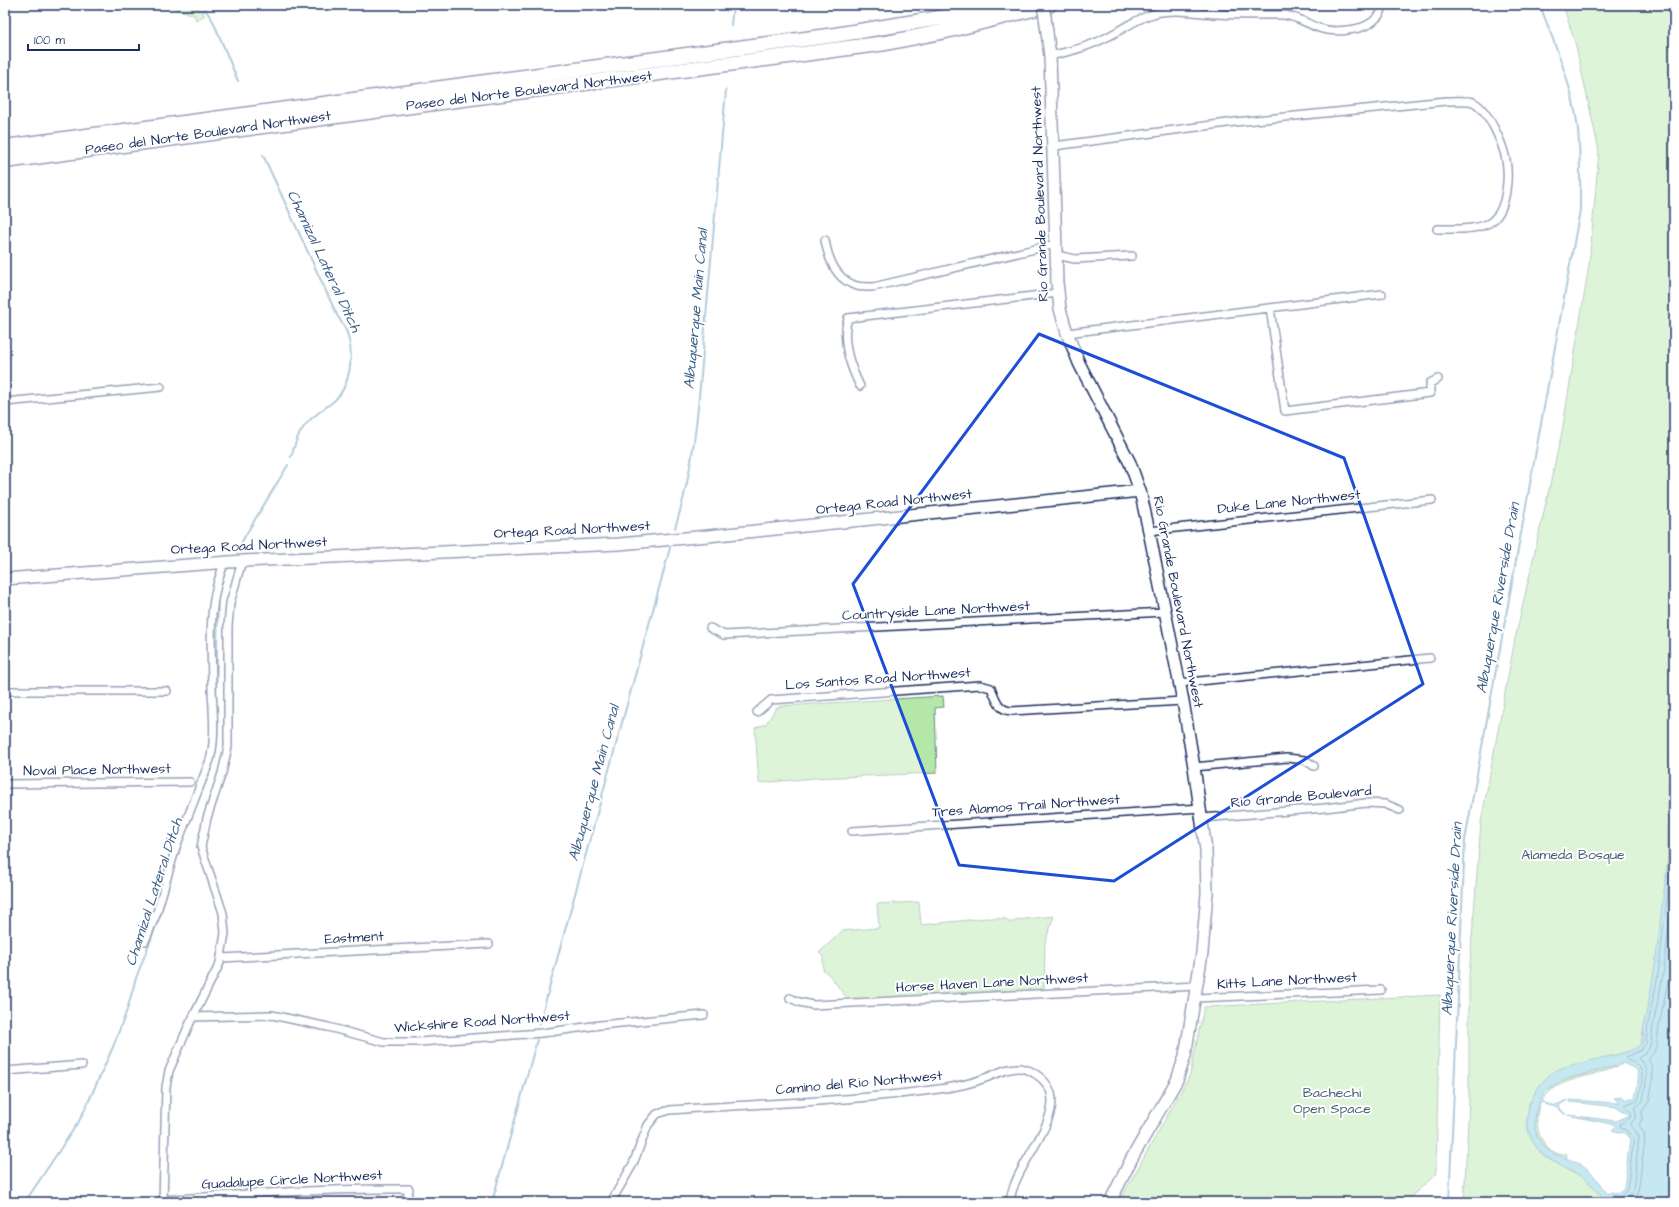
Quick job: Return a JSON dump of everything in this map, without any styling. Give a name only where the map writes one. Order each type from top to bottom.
[{"type":"highway","name":"Paseo del Norte Boulevard Northwest","points":[[5,147],[835,35],[952,16],[996,5]]},
{"type":"highway","name":"Paseo del Norte Boulevard Northwest","points":[[5,161],[886,43],[1047,11]]},
{"type":"street","name":"Rio Grande Boulevard Northwest","points":[[1043,5],[1047,11],[1050,56],[1054,146],[1056,255],[1060,309],[1067,333],[1079,363],[1130,463],[1140,491],[1183,701],[1206,850],[1207,893],[1202,953],[1185,1056],[1177,1080],[1132,1158],[1110,1202]]},
{"type":"street","points":[[1050,56],[1094,44],[1144,17],[1159,12],[1253,16],[1285,15],[1296,17],[1318,28],[1334,30],[1355,29],[1367,25],[1380,14],[1383,10],[1382,5]]},
{"type":"street","points":[[1054,146],[1235,122],[1446,100],[1473,102],[1485,113],[1492,123],[1506,159],[1507,184],[1502,209],[1493,221],[1473,228],[1437,229]]},
{"type":"street","points":[[825,240],[828,257],[841,275],[857,286],[873,287],[1056,244]]},
{"type":"street","points":[[1056,255],[1075,259],[1132,256]]},
{"type":"street","points":[[860,386],[853,372],[846,345],[846,324],[848,318],[1058,293]]},
{"type":"street","points":[[1067,333],[1382,294]]},
{"type":"street","points":[[1270,308],[1285,411],[1430,393],[1430,383],[1438,379]]},
{"type":"street","points":[[5,402],[161,387]]},
{"type":"street","name":"Ortega Road Northwest","points":[[5,579],[242,560],[619,544],[1140,491]]},
{"type":"street","name":"Duke Lane Northwest","points":[[1149,531],[1432,500]]},
{"type":"street","points":[[162,1201],[167,1080],[169,1071],[193,1017],[220,963],[225,933],[223,913],[201,847],[206,818],[222,773],[228,747],[228,626],[230,603],[242,560]]},
{"type":"street","points":[[145,941],[156,914],[176,847],[213,750],[215,735],[212,690],[212,622],[217,585],[224,562]]},
{"type":"street","name":"Countryside Lane Northwest","points":[[710,628],[724,635],[1166,612]]},
{"type":"street","points":[[1179,683],[1430,658]]},
{"type":"street","name":"Los Santos Road Northwest","points":[[757,712],[771,700],[980,685],[992,688],[1000,707],[1006,711],[1183,701]]},
{"type":"street","points":[[5,691],[167,691]]},
{"type":"street","name":"Rio Grande Boulevard","points":[[1194,767],[1287,758],[1305,760],[1314,766]]},
{"type":"street","name":"Noval Place Northwest","points":[[5,784],[190,782]]},
{"type":"street","name":"Rio Grande Boulevard","points":[[1201,813],[1366,803],[1385,804],[1400,810]]},
{"type":"street","name":"Tres Alamos Trail Northwest","points":[[852,831],[1201,813]]},
{"type":"street","name":"Eastment","points":[[221,958],[489,944]]},
{"type":"street","name":"Horse Haven Lane Northwest","points":[[790,998],[799,1002],[813,1005],[1196,986]]},
{"type":"street","name":"Kitts Lane Northwest","points":[[1195,998],[1381,990]]},
{"type":"street","name":"Wickshire Road Northwest","points":[[193,1017],[272,1015],[328,1027],[384,1042],[419,1042],[542,1032],[704,1015]]},
{"type":"street","points":[[5,1071],[82,1065]]},
{"type":"street","name":"Camino del Rio Northwest","points":[[611,1202],[633,1164],[648,1125],[657,1114],[670,1110],[900,1094],[954,1087],[989,1077],[1000,1071],[1019,1068],[1031,1071],[1045,1081],[1051,1094],[1052,1109],[1048,1121],[1017,1177],[1010,1202]]},
{"type":"street","name":"Guadalupe Circle Northwest","points":[[162,1201],[278,1192],[358,1188],[409,1189],[406,1202]]},
{"type":"highlighted area","points":[[1039,334],[1344,458],[1423,684],[1114,881],[959,865],[853,584]]},
{"type":"green space","points":[[166,5],[191,5],[203,11],[204,16],[196,20],[194,15]]},
{"type":"green space","name":"Alameda Bosque","points":[[1563,5],[1674,5],[1674,747],[1671,758],[1668,812],[1668,856],[1655,974],[1641,1044],[1632,1051],[1586,1062],[1554,1072],[1529,1103],[1527,1122],[1529,1134],[1548,1159],[1583,1177],[1598,1191],[1606,1202],[1464,1202],[1469,1100],[1469,976],[1481,822],[1515,639],[1562,432],[1589,265],[1599,151],[1576,46]]},
{"type":"green space","points":[[943,696],[944,707],[935,708],[937,773],[815,778],[759,783],[755,728],[766,724],[776,708],[782,706]]},
{"type":"green space","points":[[919,902],[921,925],[987,918],[1006,919],[1007,922],[1014,922],[1016,920],[1054,916],[1045,943],[1044,992],[1012,993],[991,990],[990,995],[849,1000],[831,977],[823,970],[823,956],[819,953],[842,931],[879,928],[877,904]]},
{"type":"green space","name":"Bachechi Open Space","points":[[1440,995],[1436,1170],[1435,1175],[1405,1202],[1119,1202],[1190,1075],[1204,1007]]},
{"type":"green space","points":[[1622,1064],[1612,1069],[1569,1081],[1550,1092],[1542,1100],[1541,1098],[1547,1090],[1562,1081]]},
{"type":"green space","points":[[1540,1100],[1541,1102],[1538,1109],[1537,1124],[1541,1139],[1551,1150],[1558,1154],[1567,1154],[1566,1159],[1548,1150],[1538,1136],[1535,1128],[1535,1119],[1536,1110]]},
{"type":"water","points":[[1674,747],[1674,1202],[1606,1202],[1596,1189],[1584,1178],[1549,1159],[1537,1148],[1529,1132],[1527,1121],[1529,1107],[1538,1088],[1553,1072],[1561,1068],[1629,1051],[1643,1041],[1644,1023],[1655,965],[1667,868],[1668,786]],"holes":[[[1624,1063],[1636,1069],[1638,1075],[1635,1098],[1626,1100],[1623,1097],[1614,1098],[1619,1102],[1618,1103],[1570,1100],[1570,1102],[1617,1107],[1630,1115],[1616,1121],[1568,1115],[1615,1125],[1616,1126],[1612,1130],[1622,1133],[1624,1132],[1630,1138],[1624,1189],[1618,1193],[1611,1192],[1608,1194],[1589,1170],[1546,1149],[1540,1142],[1536,1133],[1536,1113],[1540,1101],[1548,1105],[1541,1098],[1548,1090],[1567,1079]]]},
{"type":"water","points":[[1568,1100],[1559,1107],[1566,1115],[1556,1107],[1552,1106]]},
{"type":"waterway","name":"Chamizal Lateral Ditch","points":[[202,5],[213,21],[238,81]]},
{"type":"waterway","name":"Albuquerque Main Canal","points":[[731,25],[733,5]]},
{"type":"waterway","name":"Albuquerque Riverside Drain","points":[[1449,1202],[1465,840],[1580,210],[1580,166],[1577,122],[1571,92],[1562,63],[1540,5]]},
{"type":"waterway","name":"Albuquerque Main Canal","points":[[675,528],[688,479],[696,429],[726,90]]},
{"type":"waterway","name":"Chamizal Lateral Ditch","points":[[263,155],[337,315],[346,330],[351,352],[349,370],[344,387],[335,400],[304,426],[299,434],[291,457]]},
{"type":"waterway","name":"Chamizal Lateral Ditch","points":[[237,551],[288,465]]},
{"type":"waterway","name":"Albuquerque Main Canal","points":[[539,1025],[670,548]]},
{"type":"waterway","name":"Chamizal Lateral Ditch","points":[[216,707],[218,595],[224,574],[228,567]]},
{"type":"waterway","name":"Chamizal Lateral Ditch","points":[[203,788],[211,770],[217,745],[217,717]]},
{"type":"waterway","name":"Chamizal Lateral Ditch","points":[[173,869],[185,833]]},
{"type":"waterway","name":"Chamizal Lateral Ditch","points":[[25,1202],[79,1121],[87,1105],[113,1047],[127,1010],[136,978],[161,913],[165,896]]},
{"type":"waterway","name":"Albuquerque Main Canal","points":[[492,1202],[537,1040]]}]
